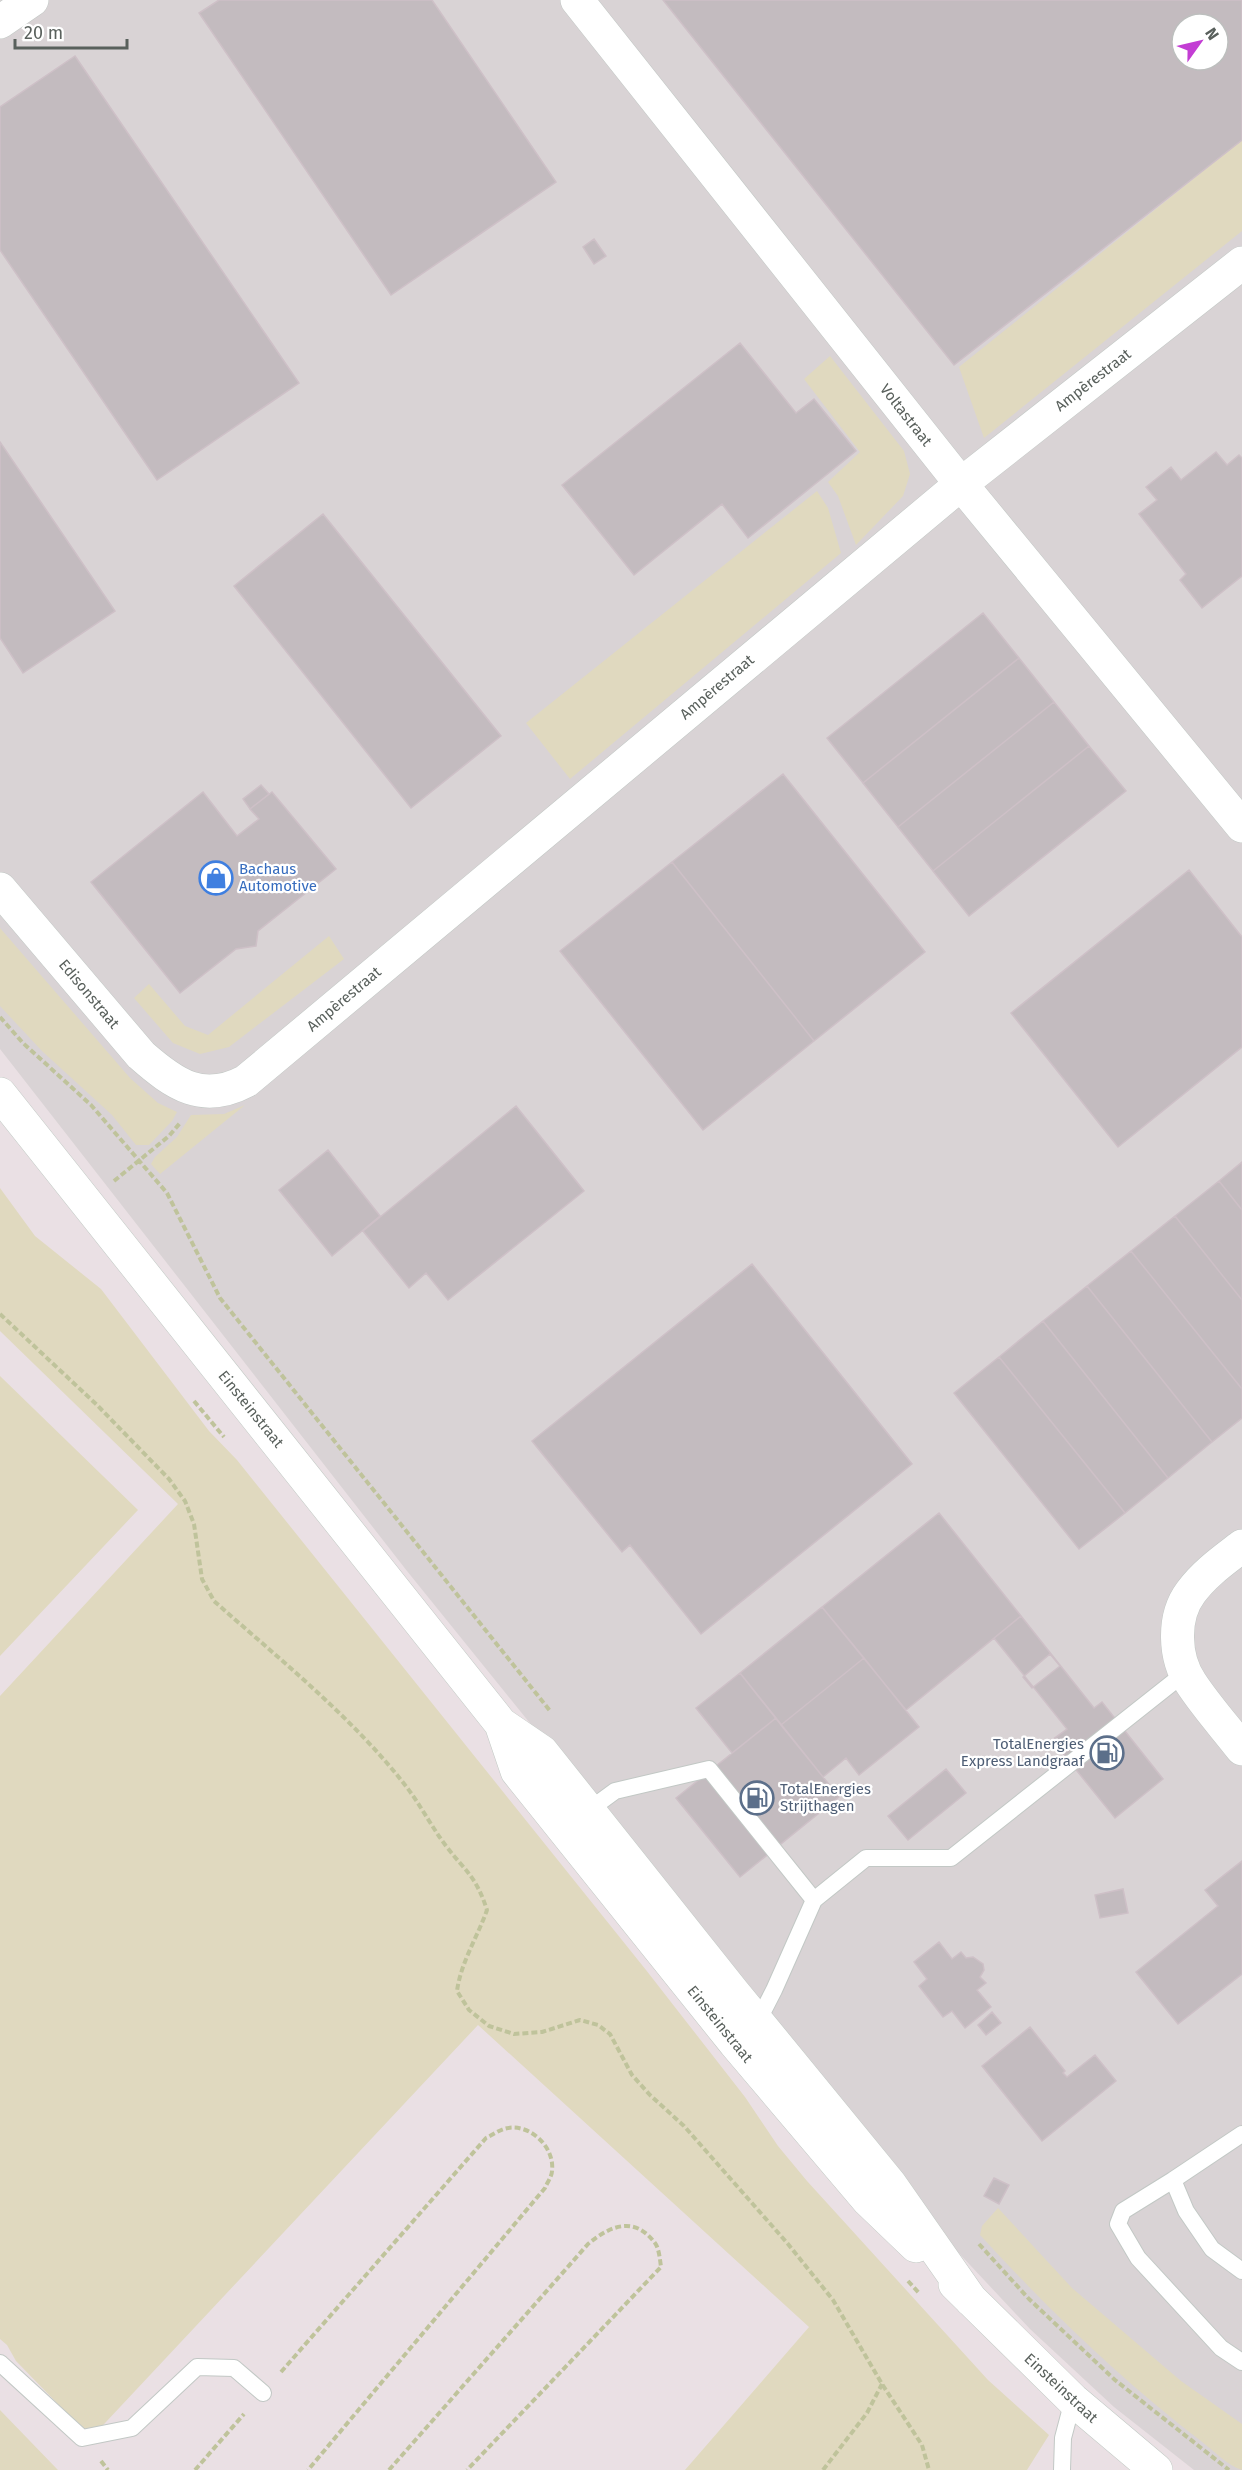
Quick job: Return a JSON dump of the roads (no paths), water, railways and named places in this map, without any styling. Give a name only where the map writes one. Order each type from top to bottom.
[{"type":"street","points":[[0,22],[32,0]]},
{"type":"street","name":"Voltastraat","points":[[577,0],[961,484],[1242,826]]},
{"type":"street","name":"Ampèrestraat","points":[[188,1087],[213,1092],[229,1090],[246,1081],[961,484],[1242,263]]},
{"type":"street","name":"Edisonstraat","points":[[0,889],[141,1055],[168,1077],[188,1087]]},
{"type":"street","name":"Einsteinstraat","points":[[0,1094],[501,1724],[517,1771],[576,1820],[747,2033],[868,2200],[1073,2400],[1156,2470]]},
{"type":"street","points":[[1242,1546],[1205,1575],[1189,1594],[1179,1616],[1177,1634],[1180,1656],[1190,1682],[1242,1749]]},
{"type":"lane","points":[[747,2033],[814,1900],[866,1858],[951,1858],[1186,1672]]},
{"type":"lane","points":[[576,1820],[615,1791],[709,1769],[814,1900]]},
{"type":"lane","points":[[1242,2134],[1123,2211],[1118,2224],[1138,2258],[1221,2348],[1242,2362]]},
{"type":"lane","points":[[1173,2180],[1186,2211],[1212,2249],[1242,2271]]},
{"type":"lane","points":[[0,2363],[82,2438],[132,2428],[198,2367],[234,2368],[263,2393]]},
{"type":"lane","points":[[1062,2470],[1063,2438],[1073,2400]]},
{"type":"place","name":"Bachaus Automotive","points":[[216,878]]},
{"type":"place","name":"TotalEnergies Express Landgraaf","points":[[1107,1753]]},
{"type":"place","name":"TotalEnergies Strijthagen","points":[[757,1798]]}]
